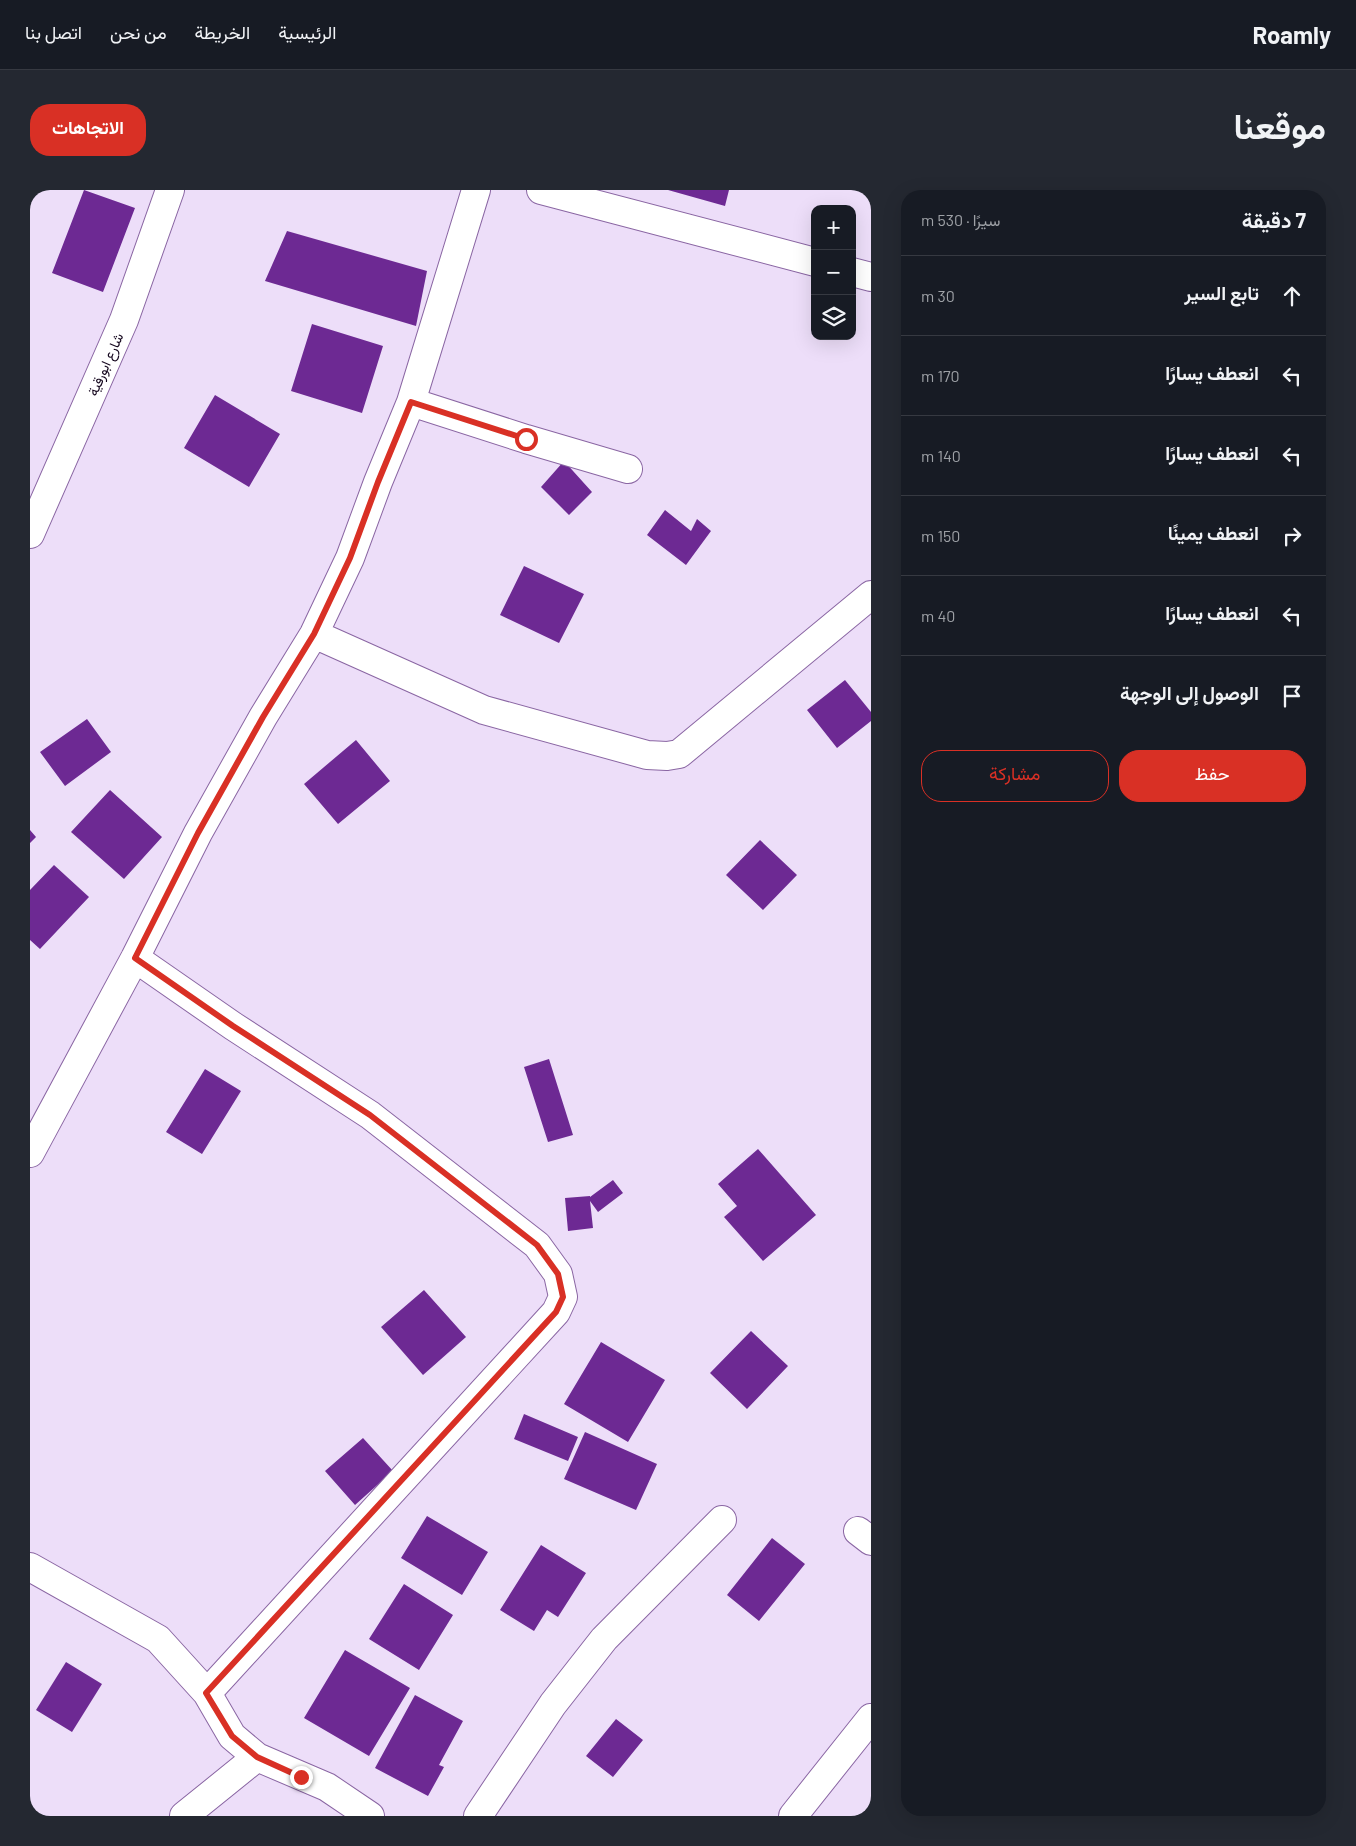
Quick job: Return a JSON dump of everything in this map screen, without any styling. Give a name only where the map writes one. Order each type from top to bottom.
[{"type":"street","name":"شارع ابورقية","points":[[30,534],[124,320],[170,190]]},
{"type":"street","points":[[30,1153],[135,958],[198,833],[263,717],[314,634],[350,558],[378,482],[411,402],[476,190]]},
{"type":"street","points":[[541,190],[811,261]]},
{"type":"street","points":[[856,273],[871,277]]},
{"type":"street","points":[[411,402],[628,469]]},
{"type":"street","points":[[314,634],[484,710],[648,755],[667,756],[679,754],[871,595]]},
{"type":"street","points":[[135,958],[233,1026],[370,1115],[537,1245],[558,1274],[563,1297],[556,1312],[206,1693]]},
{"type":"street","points":[[478,1816],[553,1704],[604,1639],[722,1520]]},
{"type":"street","points":[[30,1567],[158,1639],[206,1693],[232,1736],[257,1757],[327,1787],[370,1816]]},
{"type":"street","points":[[793,1816],[871,1718]]},
{"type":"street","points":[[184,1816],[257,1757]]},
{"type":"building","points":[[84,190],[135,208],[103,292],[52,273]]},
{"type":"building","points":[[668,190],[729,190],[725,206]]},
{"type":"building","points":[[287,231],[427,271],[416,326],[265,281]]},
{"type":"building","points":[[312,324],[383,346],[362,413],[291,391]]},
{"type":"building","points":[[215,395],[280,434],[249,487],[184,448]]},
{"type":"building","points":[[564,461],[592,492],[569,515],[541,487]]},
{"type":"building","points":[[665,510],[691,531],[697,519],[711,531],[686,565],[647,535]]},
{"type":"building","points":[[524,566],[584,594],[559,643],[500,615]]},
{"type":"building","points":[[845,680],[871,712],[871,721],[837,748],[807,710]]},
{"type":"building","points":[[87,719],[111,752],[65,786],[40,752]]},
{"type":"building","points":[[356,740],[390,781],[338,824],[304,784]]},
{"type":"building","points":[[110,790],[162,837],[124,879],[71,832]]},
{"type":"building","points":[[30,830],[36,837],[30,843]]},
{"type":"building","points":[[760,840],[797,875],[763,910],[726,875]]},
{"type":"building","points":[[54,865],[89,897],[40,949],[30,940],[30,890]]},
{"type":"building","points":[[549,1059],[573,1135],[548,1142],[524,1067]]},
{"type":"building","points":[[205,1069],[241,1091],[202,1154],[166,1132]]},
{"type":"building","points":[[758,1149],[816,1215],[763,1261],[724,1217],[737,1206],[718,1184]]},
{"type":"building","points":[[613,1180],[623,1193],[598,1212],[590,1201],[593,1228],[568,1231],[565,1198],[590,1197]]},
{"type":"building","points":[[424,1290],[466,1337],[423,1375],[381,1327]]},
{"type":"building","points":[[751,1331],[788,1366],[747,1409],[710,1373]]},
{"type":"building","points":[[601,1342],[665,1380],[628,1442],[564,1404]]},
{"type":"building","points":[[524,1414],[578,1437],[568,1461],[514,1439]]},
{"type":"building","points":[[585,1432],[657,1464],[636,1510],[564,1479]]},
{"type":"building","points":[[363,1438],[393,1471],[355,1505],[325,1471]]},
{"type":"building","points":[[427,1516],[488,1552],[462,1595],[401,1558]]},
{"type":"building","points":[[772,1538],[805,1564],[759,1621],[727,1595]]},
{"type":"building","points":[[541,1545],[586,1573],[558,1617],[547,1610],[534,1631],[500,1610]]},
{"type":"building","points":[[404,1584],[453,1615],[419,1670],[369,1639]]},
{"type":"building","points":[[345,1650],[410,1688],[369,1756],[304,1718]]},
{"type":"building","points":[[66,1662],[102,1684],[72,1732],[36,1710]]},
{"type":"building","points":[[415,1695],[463,1721],[439,1765],[444,1767],[428,1796],[375,1768]]},
{"type":"building","points":[[616,1719],[643,1740],[613,1777],[586,1756]]},
{"type":"route","points":[[301,1777],[257,1757],[232,1736],[206,1693],[556,1312],[563,1297],[558,1274],[537,1245],[370,1115],[233,1026],[135,958],[198,833],[263,717],[314,634],[350,558],[378,482],[411,402],[526,439]]}]
